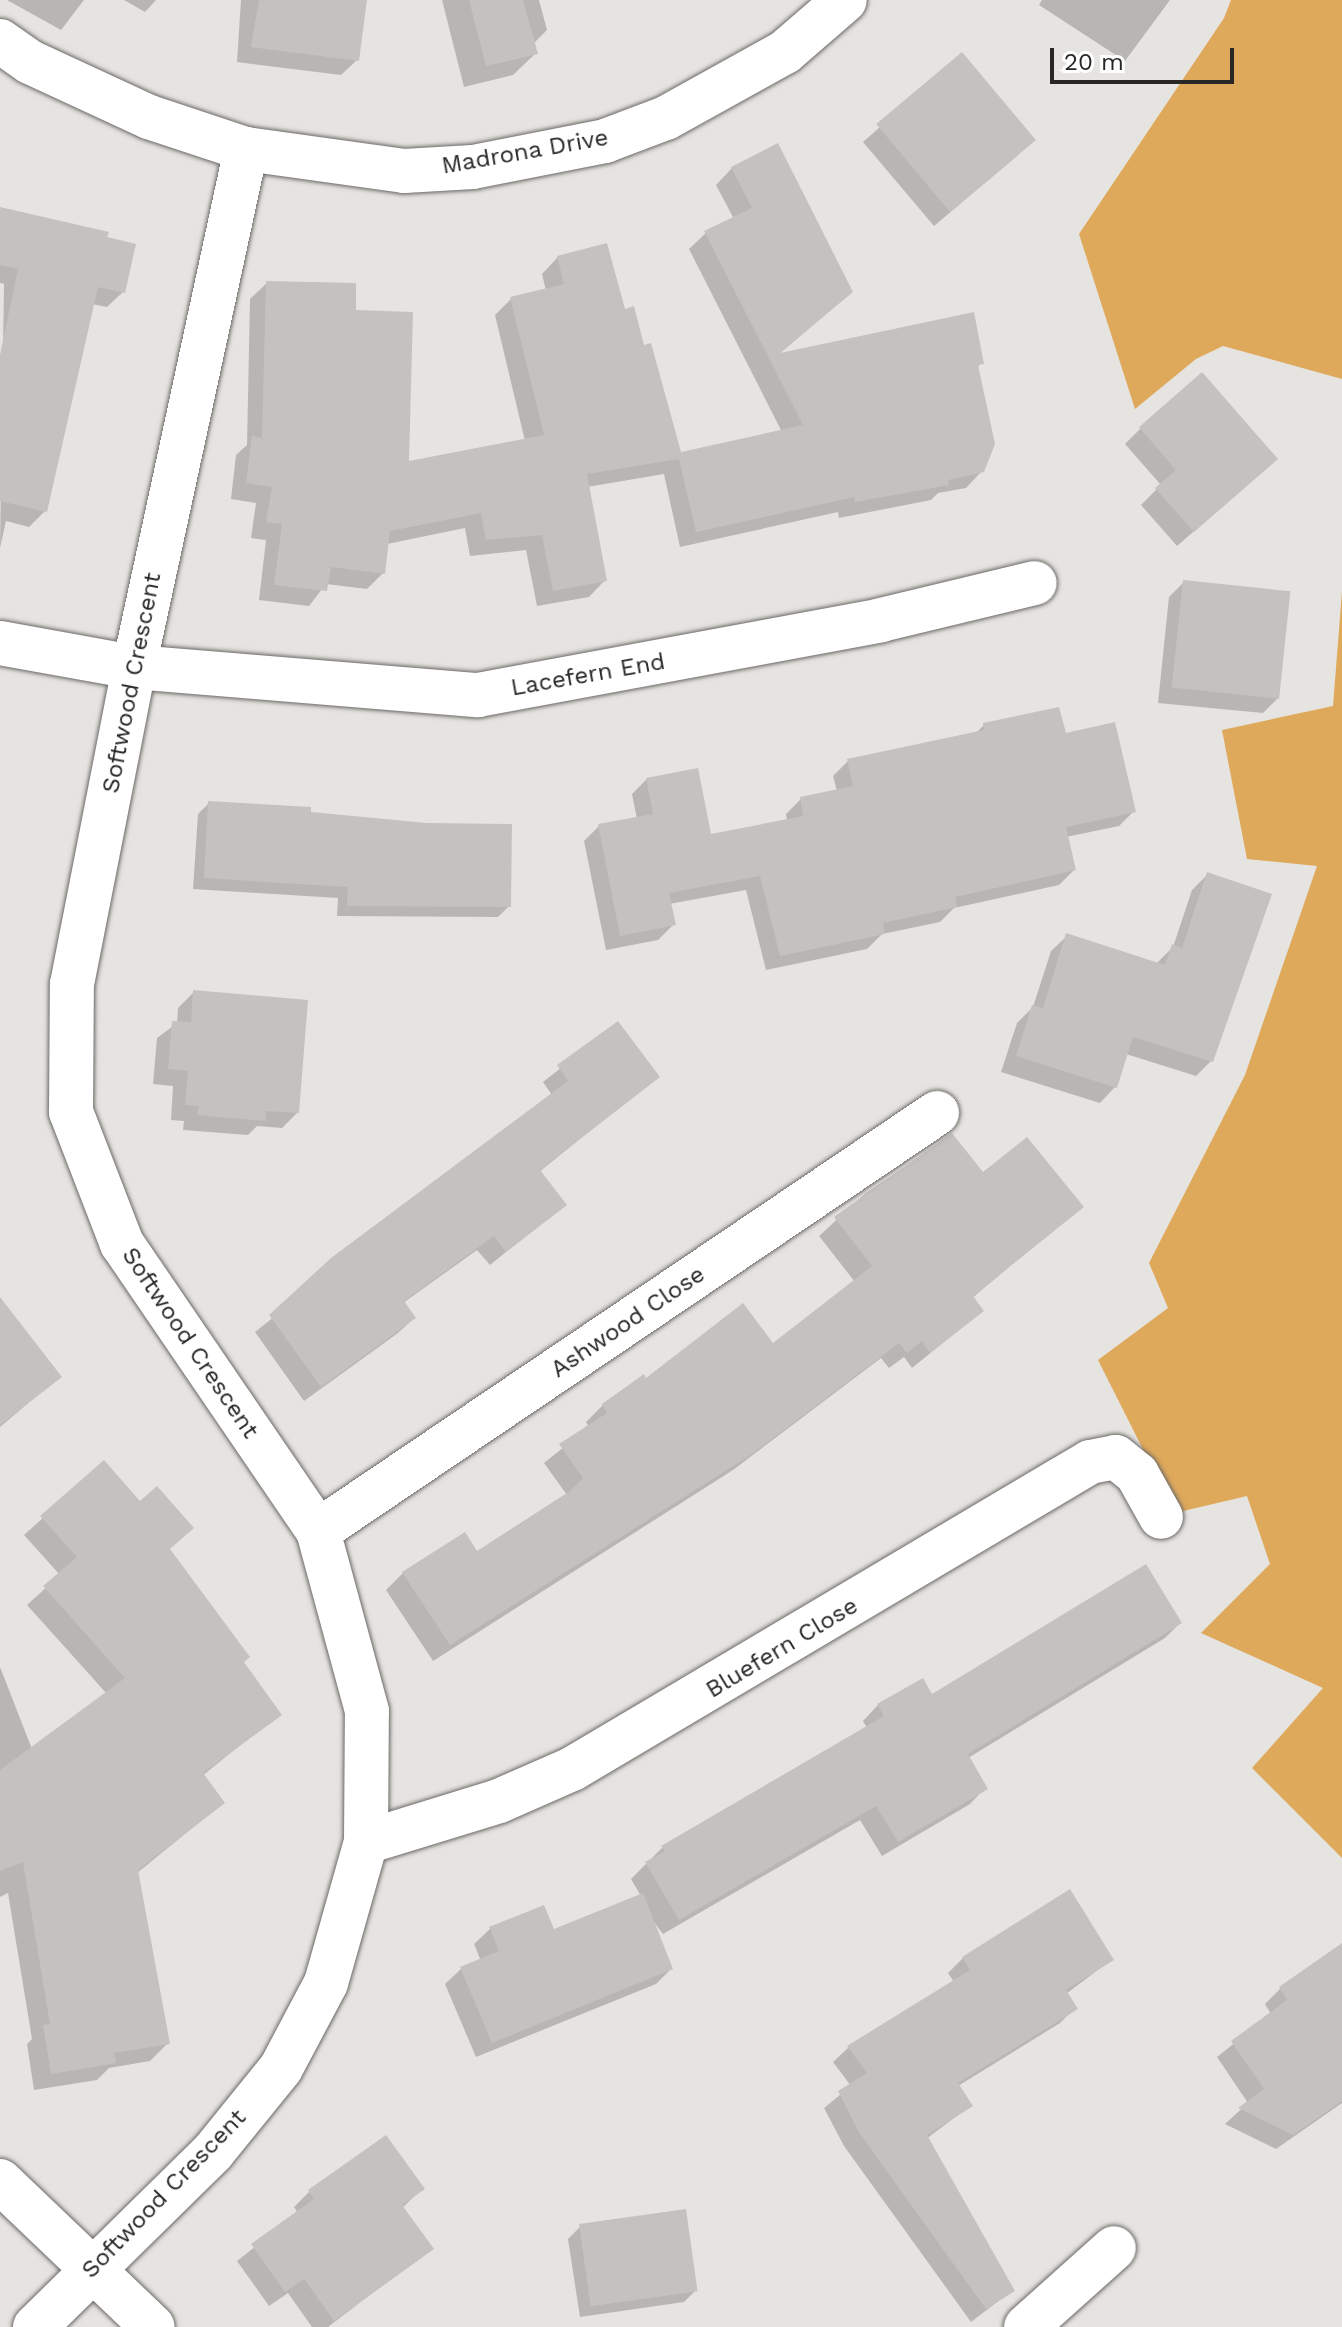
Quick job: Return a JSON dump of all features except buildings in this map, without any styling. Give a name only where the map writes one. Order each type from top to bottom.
[{"type":"street","name":"Madrona Drive","points":[[0,41],[30,62],[149,117],[246,149],[404,171],[473,167],[605,141],[666,118],[785,52],[845,0]]},
{"type":"street","name":"Softwood Crescent","points":[[35,2327],[213,2152],[281,2068],[326,1983],[366,1842],[367,1711],[318,1531],[122,1244],[71,1112],[72,984],[134,667],[246,149]]},
{"type":"street","name":"Lacefern End","points":[[0,643],[134,667],[478,695],[881,620],[1035,583]]},
{"type":"street","name":"Ashwood Close","points":[[318,1531],[937,1113]]},
{"type":"street","name":"Bluefern Close","points":[[366,1842],[499,1801],[572,1769],[1090,1462],[1116,1457],[1137,1474],[1161,1517]]},
{"type":"street","points":[[0,2181],[89,2271],[153,2327]]},
{"type":"street","points":[[1026,2327],[1114,2248]]},
{"type":"shaded area","points":[[1231,0],[1342,0],[1342,379],[1223,346],[1196,359],[1135,409],[1079,234],[1224,18]]},
{"type":"shaded area","points":[[1342,591],[1342,1858],[1252,1768],[1323,1688],[1201,1633],[1270,1564],[1247,1496],[1175,1513],[1098,1360],[1168,1308],[1149,1263],[1245,1075],[1317,866],[1247,859],[1222,730],[1333,706]]}]
